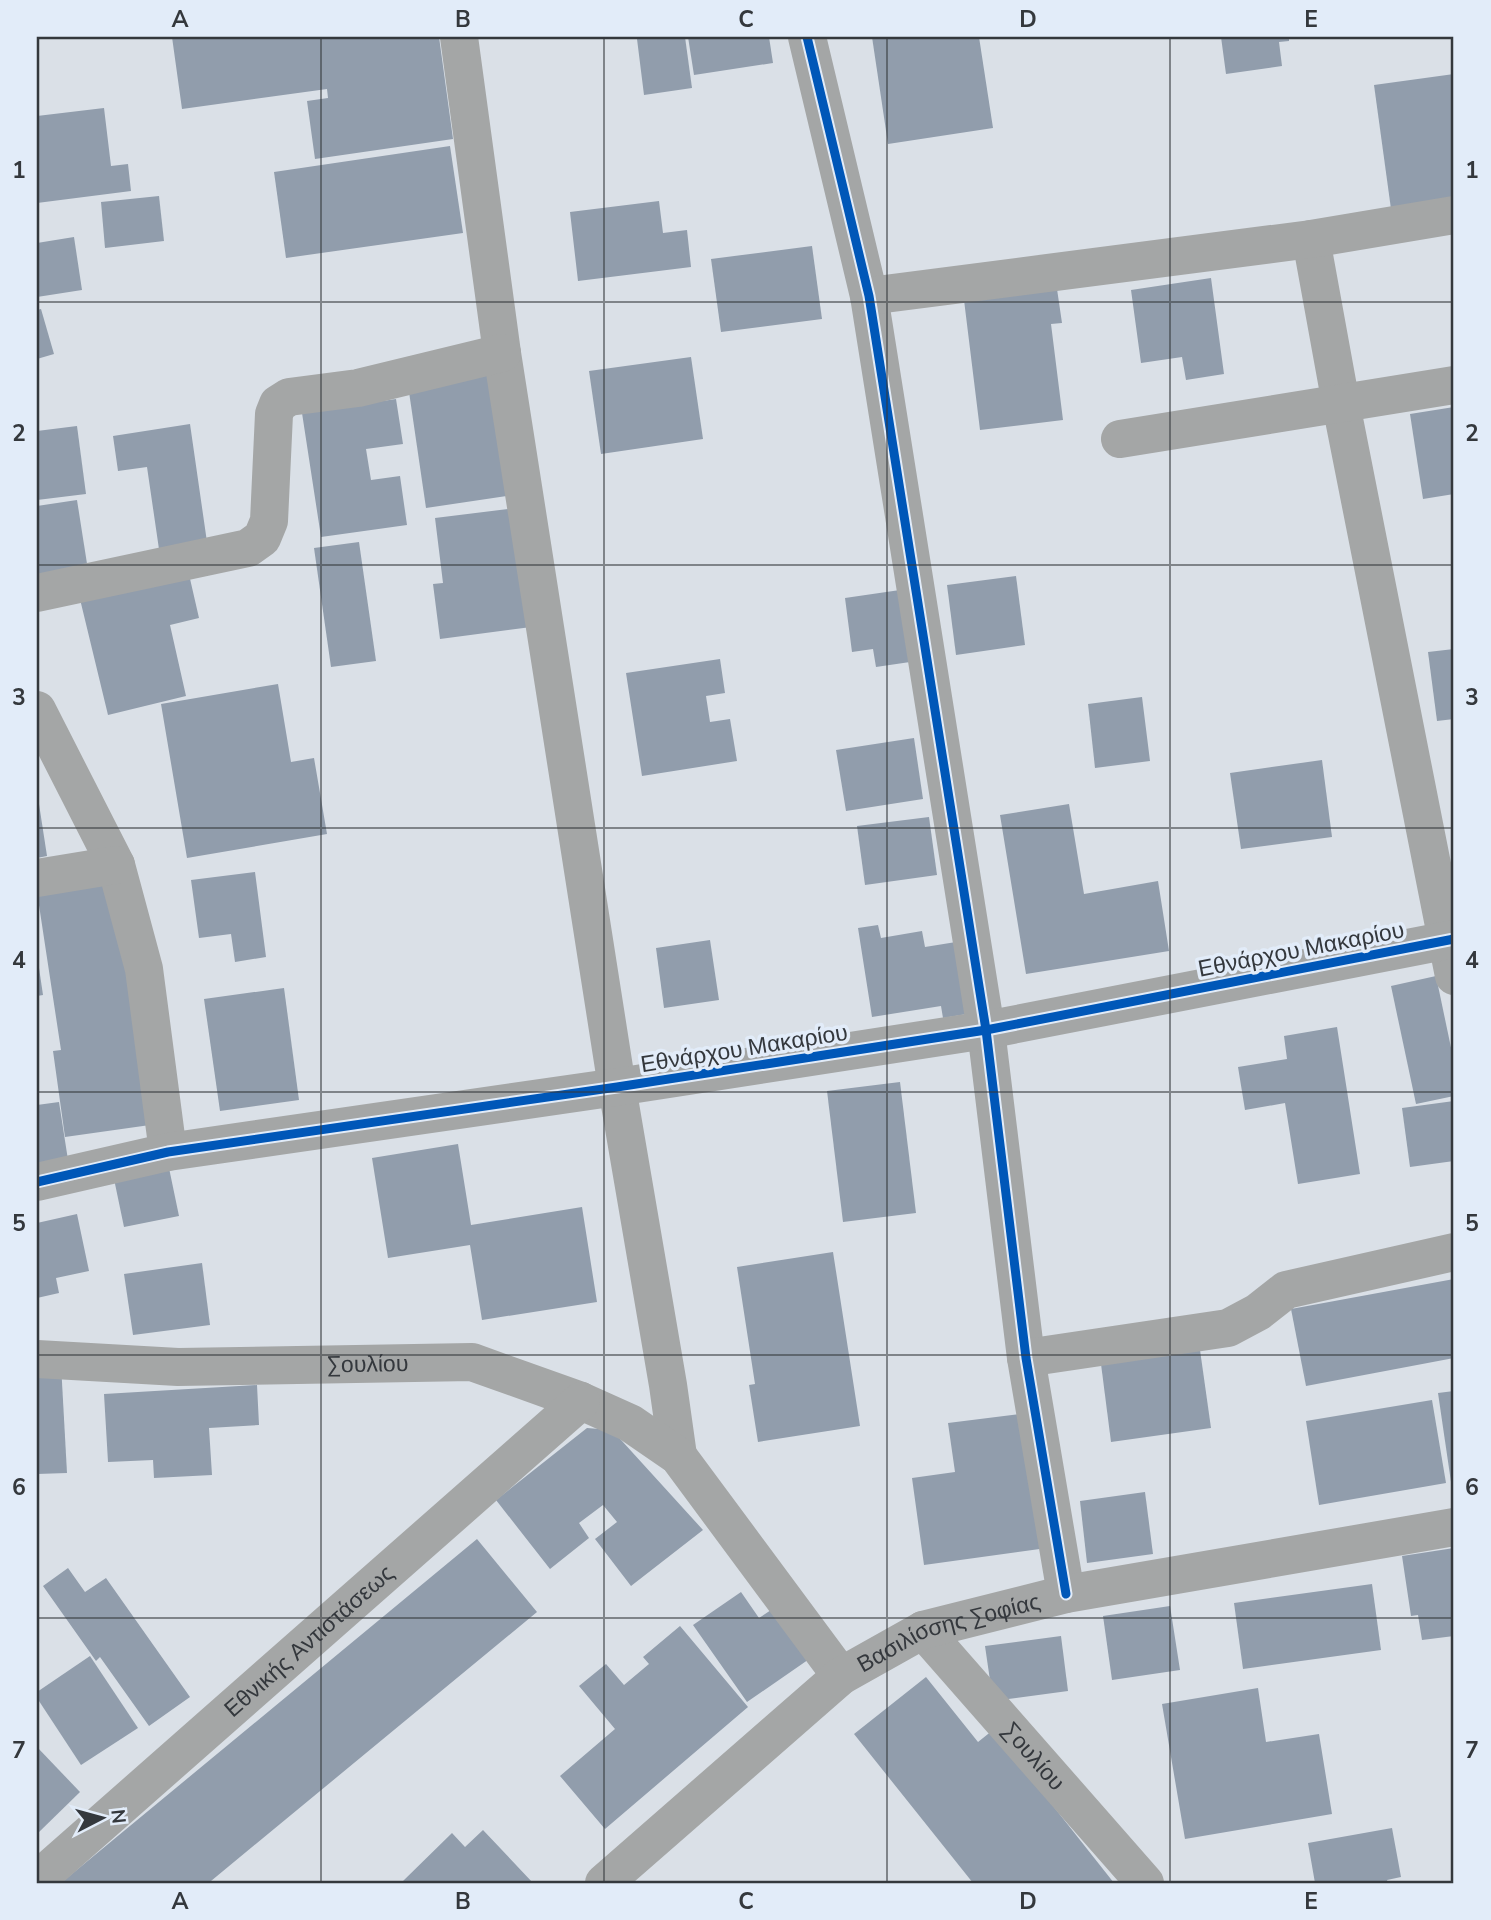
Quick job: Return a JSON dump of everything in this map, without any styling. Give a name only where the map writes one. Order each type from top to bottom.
[{"type":"street","name":"Σουλίου","points":[[459,37],[502,353],[678,1456]]},
{"type":"street","points":[[807,37],[869,296],[986,1030],[1026,1358],[1066,1594]]},
{"type":"street","points":[[869,296],[1311,239],[1454,215]]},
{"type":"street","points":[[1311,239],[1340,404],[1452,952]]},
{"type":"street","points":[[37,593],[248,548],[262,538],[269,521],[274,414],[278,404],[289,397],[358,388],[502,353]]},
{"type":"street","points":[[1120,439],[1454,384]]},
{"type":"street","points":[[37,710],[116,865],[144,969],[168,1152]]},
{"type":"street","points":[[37,878],[116,865]]},
{"type":"street","name":"Εθνάρχου Μακαρίου","points":[[37,1182],[168,1152],[986,1030],[1452,952]]},
{"type":"street","points":[[1026,1358],[1228,1328],[1258,1312],[1286,1290],[1454,1252]]},
{"type":"street","name":"Σουλίου","points":[[37,1359],[178,1367],[472,1362],[581,1401],[630,1423],[678,1456],[841,1676]]},
{"type":"street","name":"Εθνικής Αντιστάσεως","points":[[37,1880],[581,1401]]},
{"type":"street","name":"Βασιλίσσης Σοφίας","points":[[604,1883],[841,1676],[923,1630],[1066,1594],[1454,1527]]},
{"type":"street","name":"Σουλίου","points":[[923,1630],[1145,1883]]},
{"type":"building","points":[[172,37],[439,37],[453,139],[315,159],[307,101],[328,98],[327,89],[182,109]]},
{"type":"building","points":[[685,37],[692,88],[644,95],[637,39]]},
{"type":"building","points":[[688,37],[769,37],[773,63],[694,75]]},
{"type":"building","points":[[872,37],[979,37],[993,128],[888,144]]},
{"type":"building","points":[[1221,37],[1289,37],[1289,41],[1279,42],[1282,66],[1226,74]]},
{"type":"building","points":[[1454,74],[1454,201],[1391,209],[1374,85]]},
{"type":"building","points":[[104,108],[111,166],[128,164],[131,191],[37,203],[37,116]]},
{"type":"building","points":[[450,146],[463,233],[286,258],[274,172]]},
{"type":"building","points":[[159,196],[164,241],[105,248],[101,202]]},
{"type":"building","points":[[659,201],[663,233],[687,230],[691,267],[578,281],[570,212]]},
{"type":"building","points":[[74,237],[82,290],[37,297],[37,243]]},
{"type":"building","points":[[812,246],[822,319],[721,332],[711,259]]},
{"type":"building","points":[[1211,278],[1224,374],[1186,380],[1182,357],[1141,363],[1131,290]]},
{"type":"building","points":[[1057,289],[1062,323],[1051,324],[1063,420],[980,430],[964,300]]},
{"type":"building","points":[[41,309],[54,354],[37,359],[37,310]]},
{"type":"building","points":[[691,357],[703,439],[601,454],[589,371]]},
{"type":"building","points":[[495,372],[513,495],[426,508],[408,385]]},
{"type":"building","points":[[396,399],[403,444],[366,449],[371,480],[400,476],[407,525],[321,537],[302,413]]},
{"type":"building","points":[[1454,407],[1454,494],[1423,499],[1410,414]]},
{"type":"building","points":[[190,424],[208,549],[160,556],[147,467],[118,471],[113,436]]},
{"type":"building","points":[[77,426],[86,494],[37,500],[37,431]]},
{"type":"building","points":[[77,500],[88,570],[37,578],[37,506]]},
{"type":"building","points":[[524,507],[539,626],[440,639],[433,584],[443,583],[435,518]]},
{"type":"building","points":[[359,542],[376,661],[331,667],[314,548]]},
{"type":"building","points":[[188,570],[199,618],[170,625],[186,696],[108,715],[79,595]]},
{"type":"building","points":[[1016,576],[1025,645],[956,655],[947,585]]},
{"type":"building","points":[[900,590],[910,662],[876,667],[873,649],[852,652],[845,598]]},
{"type":"building","points":[[1454,649],[1454,719],[1437,721],[1428,652]]},
{"type":"building","points":[[720,659],[725,693],[706,696],[710,722],[730,719],[737,761],[642,776],[626,673]]},
{"type":"building","points":[[278,684],[291,762],[314,758],[327,834],[187,858],[161,704]]},
{"type":"building","points":[[1142,697],[1150,761],[1095,768],[1088,704]]},
{"type":"building","points":[[914,738],[923,799],[846,811],[836,750]]},
{"type":"building","points":[[1322,760],[1332,837],[1241,849],[1230,773]]},
{"type":"building","points":[[37,804],[47,856],[37,858]]},
{"type":"building","points":[[1069,804],[1084,894],[1158,881],[1169,951],[1026,974],[1000,815]]},
{"type":"building","points":[[929,817],[937,875],[865,885],[857,826]]},
{"type":"building","points":[[255,872],[266,957],[235,962],[231,934],[199,938],[191,880]]},
{"type":"building","points":[[114,881],[150,1125],[65,1137],[53,1051],[61,1050],[37,892]]},
{"type":"building","points":[[878,925],[881,938],[922,931],[925,947],[956,942],[967,1014],[943,1018],[941,1006],[872,1017],[858,928]]},
{"type":"building","points":[[710,940],[719,1000],[664,1008],[656,948]]},
{"type":"building","points":[[37,961],[43,995],[37,996]]},
{"type":"building","points":[[1436,976],[1454,1062],[1454,1096],[1416,1104],[1391,986]]},
{"type":"building","points":[[284,988],[299,1100],[220,1111],[204,999]]},
{"type":"building","points":[[1337,1027],[1360,1174],[1298,1184],[1285,1103],[1245,1110],[1238,1067],[1287,1059],[1284,1036]]},
{"type":"building","points":[[900,1082],[916,1213],[843,1222],[827,1091]]},
{"type":"building","points":[[1454,1101],[1454,1161],[1410,1167],[1402,1108]]},
{"type":"building","points":[[59,1102],[68,1160],[37,1165],[37,1105]]},
{"type":"building","points":[[458,1144],[471,1225],[582,1207],[597,1302],[482,1320],[470,1245],[388,1258],[372,1158]]},
{"type":"building","points":[[169,1168],[179,1216],[124,1227],[114,1179]]},
{"type":"building","points":[[77,1214],[89,1271],[56,1278],[59,1293],[37,1298],[37,1223]]},
{"type":"building","points":[[833,1252],[860,1426],[758,1442],[749,1385],[755,1384],[737,1267]]},
{"type":"building","points":[[202,1263],[210,1325],[133,1335],[124,1274]]},
{"type":"building","points":[[1454,1279],[1454,1358],[1306,1386],[1291,1309]]},
{"type":"building","points":[[1200,1350],[1211,1428],[1111,1442],[1101,1364]]},
{"type":"building","points":[[61,1364],[67,1473],[37,1474],[37,1366]]},
{"type":"building","points":[[257,1385],[259,1425],[209,1428],[212,1475],[154,1478],[153,1460],[108,1462],[104,1394]]},
{"type":"building","points":[[1454,1391],[1454,1482],[1451,1482],[1438,1393]]},
{"type":"building","points":[[1432,1400],[1446,1483],[1319,1505],[1306,1421]]},
{"type":"building","points":[[1029,1413],[1047,1548],[924,1565],[912,1478],[955,1472],[948,1423]]},
{"type":"building","points":[[587,1428],[612,1430],[703,1530],[631,1586],[595,1539],[617,1522],[603,1505],[579,1523],[589,1538],[550,1569],[496,1500]]},
{"type":"building","points":[[1145,1492],[1153,1554],[1087,1563],[1080,1501]]},
{"type":"building","points":[[477,1539],[537,1612],[211,1881],[213,1883],[61,1883]]},
{"type":"building","points":[[1454,1548],[1454,1636],[1422,1640],[1418,1615],[1411,1616],[1402,1556]]},
{"type":"building","points":[[68,1568],[85,1592],[106,1578],[190,1697],[149,1726],[100,1657],[96,1661],[43,1586]]},
{"type":"building","points":[[1372,1584],[1381,1650],[1243,1669],[1234,1603]]},
{"type":"building","points":[[741,1592],[759,1618],[780,1604],[815,1655],[747,1702],[693,1625]]},
{"type":"building","points":[[1170,1606],[1180,1670],[1112,1680],[1103,1616]]},
{"type":"building","points":[[680,1626],[748,1707],[605,1829],[560,1776],[615,1729],[579,1686],[606,1664],[624,1685],[649,1664],[643,1657]]},
{"type":"building","points":[[1061,1636],[1068,1691],[993,1701],[985,1646]]},
{"type":"building","points":[[90,1656],[138,1728],[81,1765],[37,1698],[37,1692]]},
{"type":"building","points":[[926,1677],[978,1742],[993,1730],[1114,1883],[973,1883],[854,1734]]},
{"type":"building","points":[[1258,1688],[1266,1742],[1319,1734],[1332,1814],[1185,1839],[1162,1704]]},
{"type":"building","points":[[37,1747],[80,1792],[37,1834]]},
{"type":"building","points":[[1392,1828],[1401,1877],[1387,1880],[1388,1883],[1315,1883],[1308,1843]]},
{"type":"building","points":[[483,1830],[533,1883],[403,1881],[452,1833],[465,1847]]},
{"type":"cycle path","points":[[807,37],[869,296],[986,1030],[1026,1358],[1066,1594]]},
{"type":"cycle path","points":[[37,1182],[168,1152],[986,1030],[1454,939]]}]
